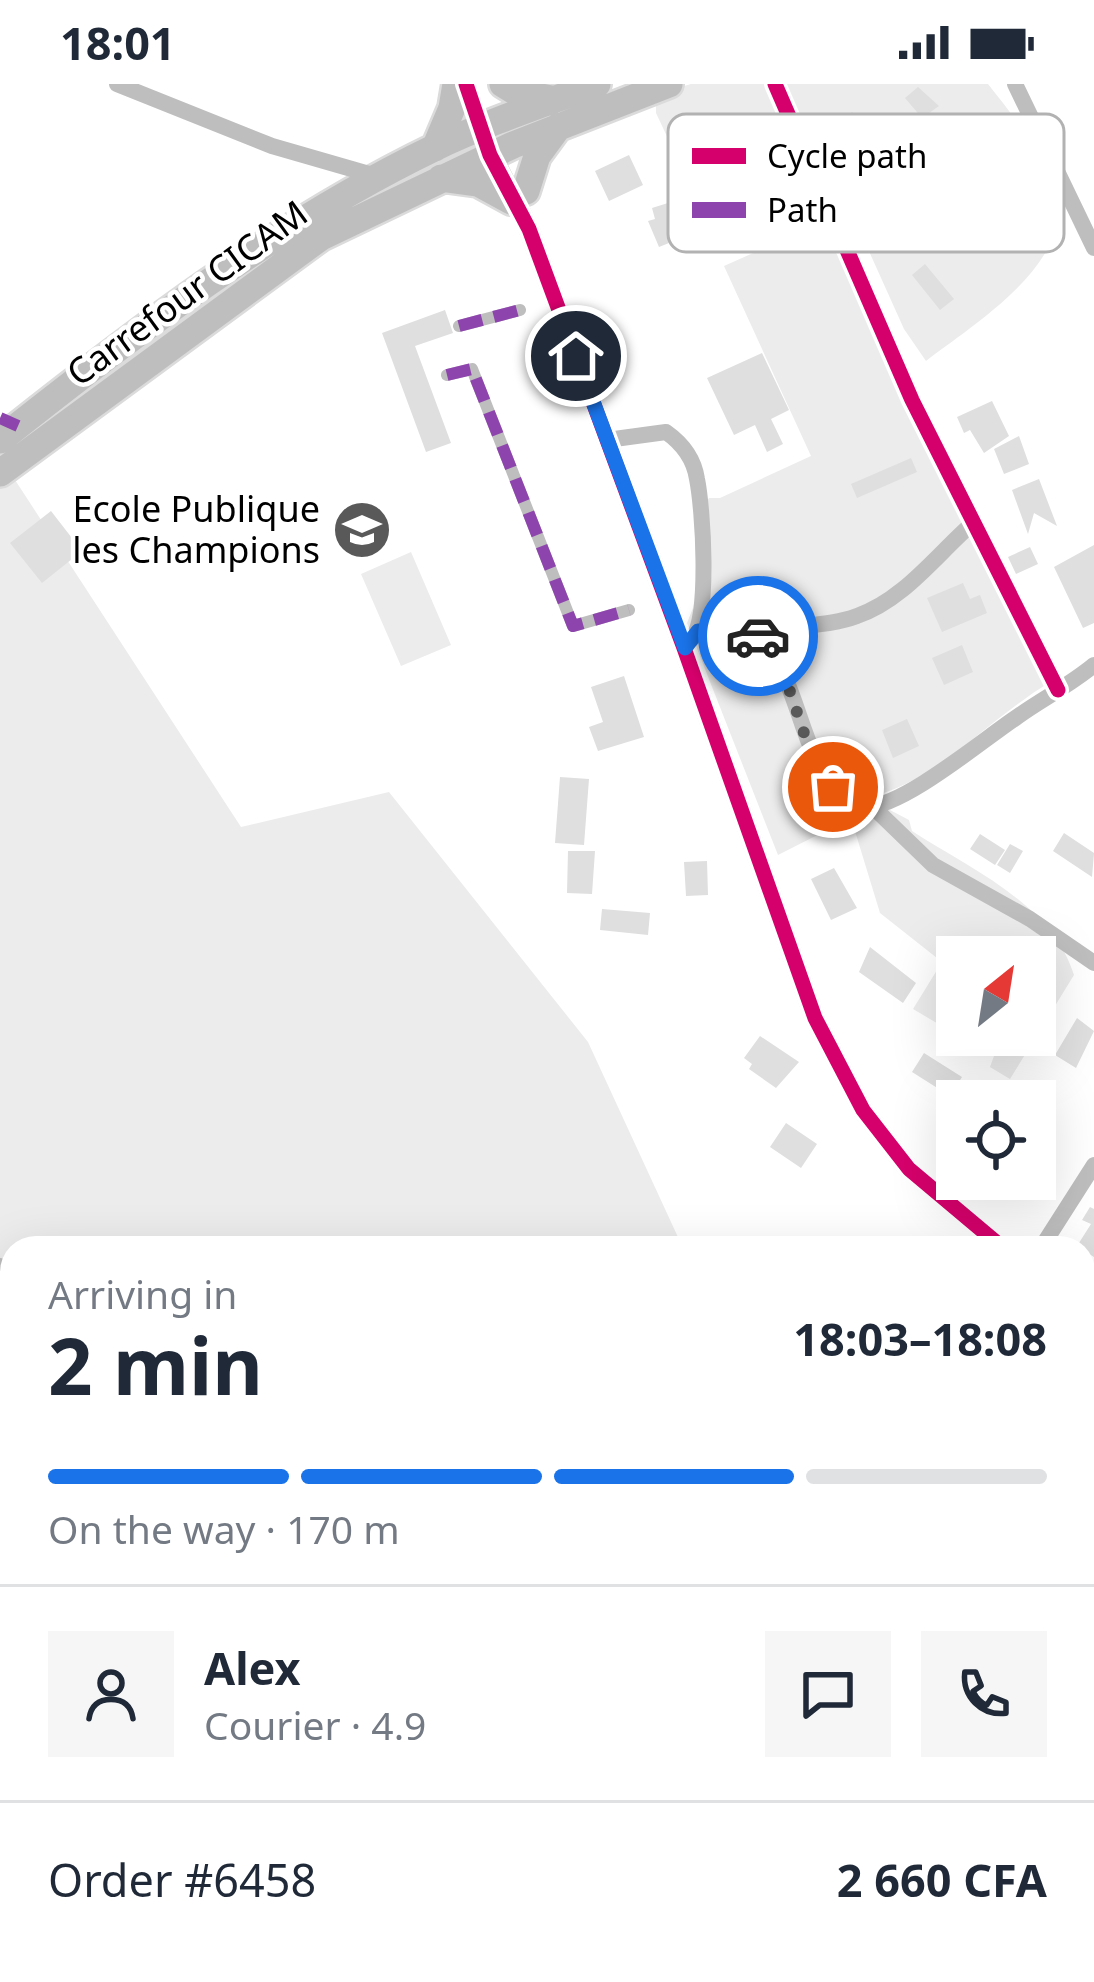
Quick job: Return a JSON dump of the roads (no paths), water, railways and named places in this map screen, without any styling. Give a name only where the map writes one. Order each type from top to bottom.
[{"type":"main road","points":[[435,148],[452,108],[455,84]]},
{"type":"main road","points":[[503,84],[557,112]]},
{"type":"main road","points":[[441,178],[519,196],[557,112],[597,84]]},
{"type":"main road","points":[[0,440],[151,322],[317,212],[380,177],[435,148],[497,137],[557,112],[669,84]]},
{"type":"main road","name":"Carrefour CICAM","points":[[0,473],[321,237],[441,178],[497,137]]},
{"type":"street","points":[[118,84],[272,146],[380,177]]},
{"type":"street","points":[[466,84],[497,137],[607,440],[691,639],[815,1018],[863,1110],[909,1169],[986,1236]]},
{"type":"street","points":[[490,84],[497,137]]},
{"type":"street","points":[[775,84],[788,114]]},
{"type":"street","points":[[1016,84],[1030,114]]},
{"type":"street","points":[[1064,185],[1094,248]]},
{"type":"street","points":[[848,252],[912,400],[1058,690]]},
{"type":"street","points":[[459,326],[520,310]]},
{"type":"street","points":[[447,375],[472,369],[573,626],[629,610]]},
{"type":"street","points":[[607,440],[666,432],[688,453],[697,477],[703,560],[691,639]]},
{"type":"street","points":[[691,639],[755,634],[852,618],[876,609],[974,522]]},
{"type":"street","points":[[755,634],[781,665],[804,733],[829,782],[860,807],[872,806],[930,778],[1094,665]]},
{"type":"street","points":[[872,806],[933,865],[1030,919],[1094,963]]},
{"type":"street","points":[[1049,1236],[1094,1165]]},
{"type":"place","name":"Ecole Publique les Champions","points":[[362,530]]}]
